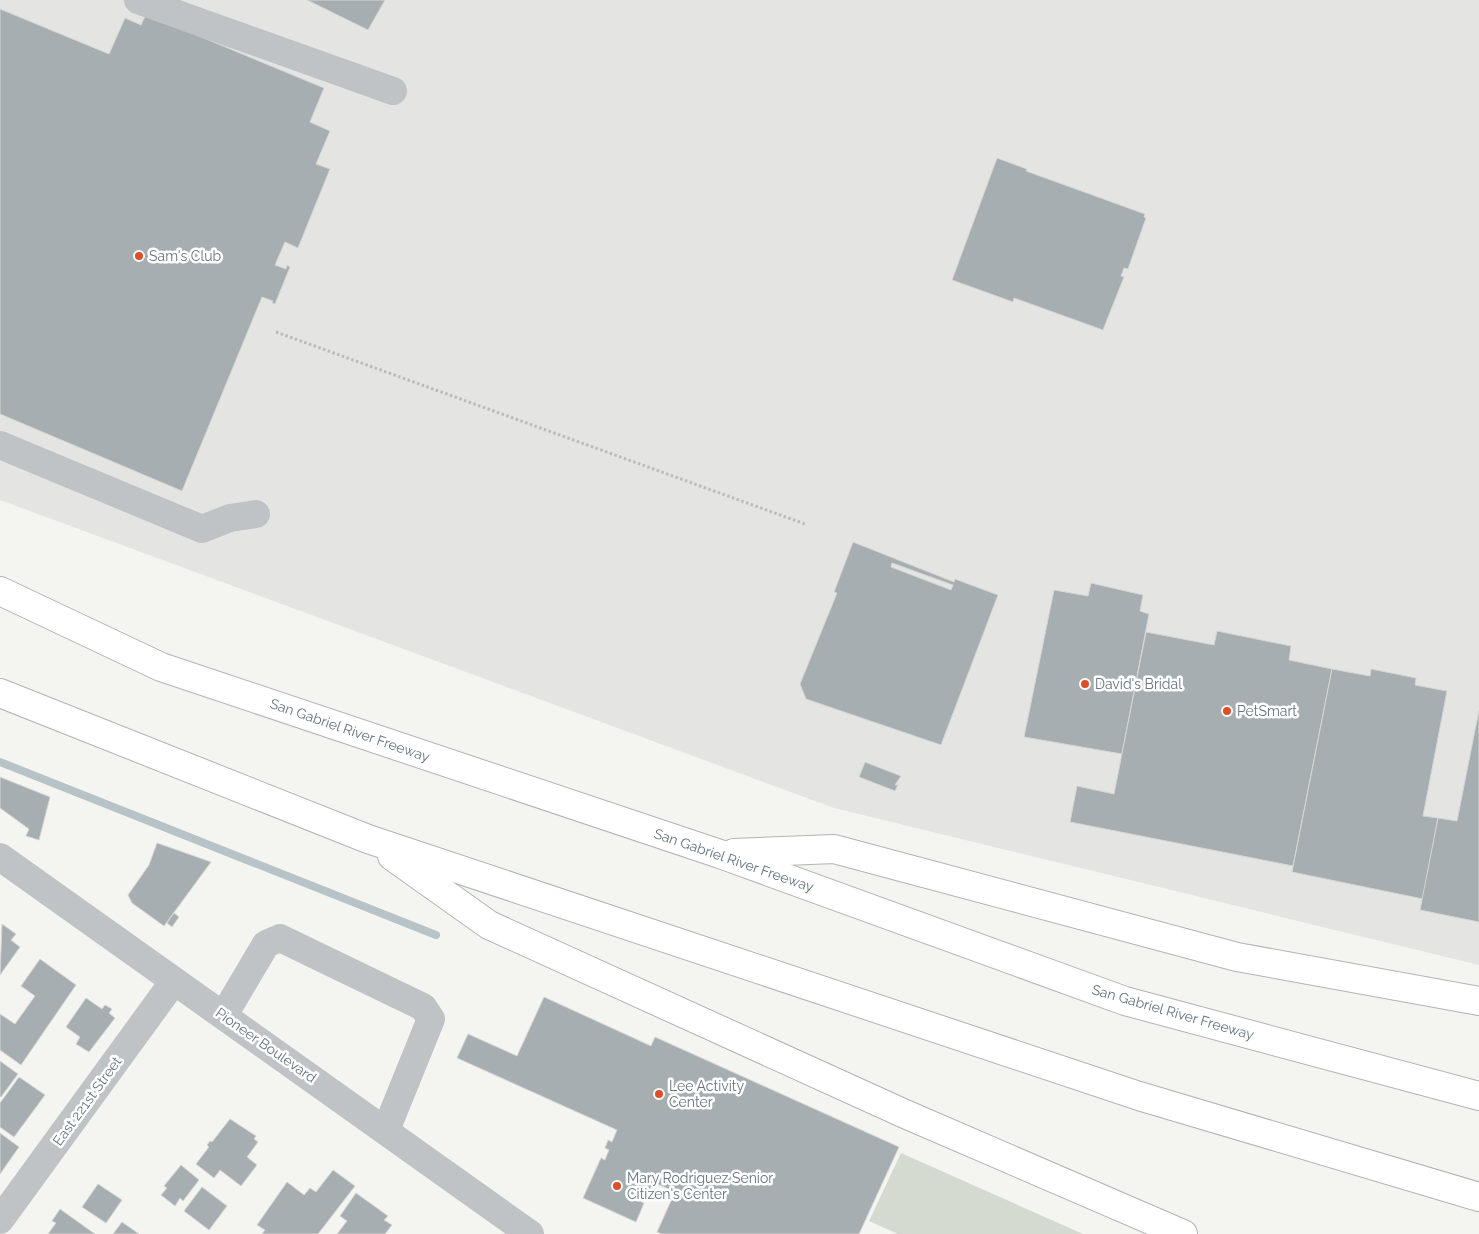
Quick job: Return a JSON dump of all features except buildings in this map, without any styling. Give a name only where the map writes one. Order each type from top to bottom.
[{"type":"highway","name":"San Gabriel River Freeway","points":[[0,591],[161,667],[720,854],[1126,1002],[1479,1096]]},
{"type":"highway","points":[[0,693],[368,839],[1140,1096],[1479,1197]]},
{"type":"highway","points":[[368,839],[489,925],[896,1110],[1183,1234]]},
{"type":"highway","points":[[720,854],[834,850],[1236,957],[1479,1001]]},
{"type":"street","points":[[138,0],[393,91]]},
{"type":"street","points":[[0,445],[202,529],[230,518],[256,514]]},
{"type":"street","name":"Pioneer Boulevard","points":[[0,857],[174,981],[224,1014],[530,1234]]},
{"type":"street","points":[[224,1014],[266,944],[280,938],[423,1007],[431,1019],[386,1130]]},
{"type":"street","name":"East 221st Street","points":[[0,1220],[174,981]]},
{"type":"path","points":[[276,332],[805,524]]},
{"type":"shaded area","points":[[0,0],[1479,0],[1479,965],[834,808],[0,500]]},
{"type":"shaded area","points":[[901,1153],[1083,1234],[898,1234],[869,1221]]},
{"type":"waterway","points":[[0,762],[436,935]]},
{"type":"place","name":"Sam's Club","points":[[139,256]]},
{"type":"place","name":"David's Bridal","points":[[1085,684]]},
{"type":"place","name":"PetSmart","points":[[1227,711]]},
{"type":"place","name":"Lee Activity Center","points":[[659,1094]]},
{"type":"place","name":"Mary Rodriguez Senior Citizen's Center","points":[[617,1186]]}]
